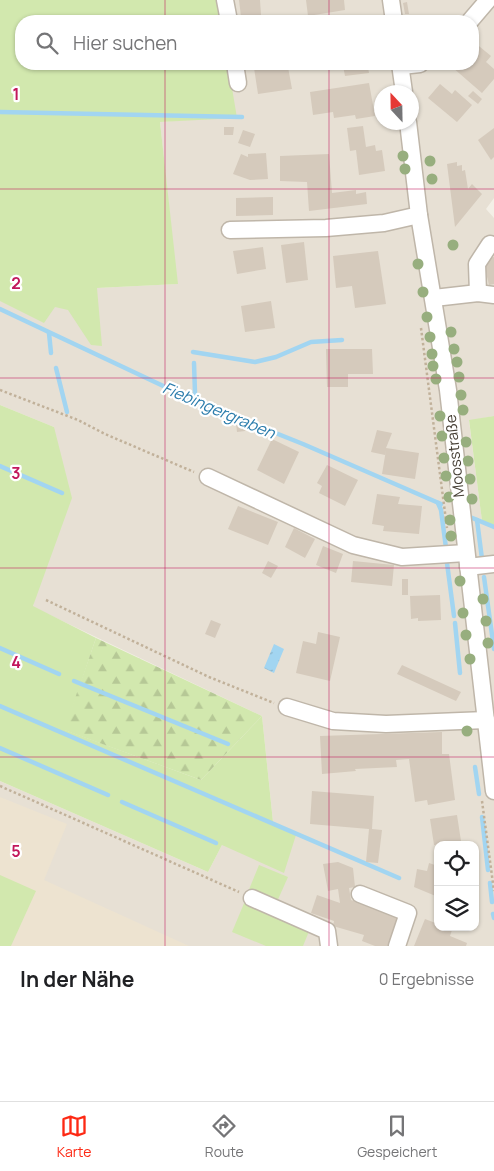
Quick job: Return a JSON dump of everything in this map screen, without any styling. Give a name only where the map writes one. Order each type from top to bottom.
[{"type":"street","points":[[226,0],[228,15]]},
{"type":"street","points":[[391,0],[393,15]]},
{"type":"street","points":[[475,15],[488,0]]},
{"type":"street","points":[[236,70],[238,83]]},
{"type":"street","points":[[402,70],[403,85]]},
{"type":"street","name":"Moosstraße","points":[[409,130],[419,215],[448,390],[462,559],[488,710],[487,791]]},
{"type":"street","points":[[230,230],[326,228],[384,223],[419,215]]},
{"type":"street","points":[[434,298],[486,294],[477,264],[490,244]]},
{"type":"street","points":[[208,477],[353,545],[402,556],[462,559],[494,564]]},
{"type":"street","points":[[287,708],[333,721],[386,724],[488,710]]},
{"type":"street","points":[[360,894],[408,913],[397,946]]},
{"type":"street","points":[[252,898],[327,931],[329,946]]},
{"type":"path","points":[[420,325],[462,559]]},
{"type":"path","points":[[0,390],[78,420],[105,434],[208,477]]},
{"type":"path","points":[[46,600],[209,677],[287,708]]},
{"type":"path","points":[[0,786],[252,898]]},
{"type":"path","points":[[487,791],[494,891]]},
{"type":"shaded area","points":[[218,0],[494,0],[494,198],[486,209],[494,218],[494,416],[469,421],[482,521],[494,527],[494,946],[0,946],[0,781],[208,872],[222,845],[273,822],[262,716],[33,607],[54,427],[0,405],[0,300],[55,307],[97,288],[177,284],[160,122],[196,119],[225,70],[479,70],[479,15],[220,15]]},
{"type":"shaded area","points":[[0,797],[67,824],[44,880],[189,946],[0,946]]},
{"type":"green space","points":[[0,0],[218,0],[220,15],[15,15],[15,70],[229,70],[237,118],[160,122],[178,284],[97,288],[102,346],[91,345],[68,310],[55,307],[44,323],[0,301]]},
{"type":"green space","points":[[0,405],[54,427],[72,498],[33,606],[96,638],[65,730],[201,780],[262,716],[273,822],[296,835],[284,873],[222,845],[208,872],[0,781]]},
{"type":"green space","points":[[494,416],[494,527],[482,521],[469,420]]},
{"type":"green space","points":[[96,638],[262,716],[201,780],[64,730]]},
{"type":"green space","points":[[259,865],[288,877],[276,904],[248,892]]},
{"type":"green space","points":[[0,875],[36,891],[11,946],[0,946]]},
{"type":"green space","points":[[245,901],[310,929],[303,946],[266,946],[232,932]]},
{"type":"water","points":[[274,644],[284,649],[274,673],[264,668]]},
{"type":"building","points":[[239,0],[260,0],[261,15],[241,15]]},
{"type":"building","points":[[306,0],[344,0],[345,10],[308,15]]},
{"type":"building","points":[[407,2],[409,14],[405,14],[403,3]]},
{"type":"building","points":[[479,46],[491,56],[486,62],[494,69],[494,79],[482,93],[455,70],[479,70]]},
{"type":"building","points":[[254,70],[289,70],[292,89],[258,94]]},
{"type":"building","points":[[344,70],[368,70],[369,73],[345,76]]},
{"type":"building","points":[[369,83],[374,116],[356,119],[355,115],[334,118],[333,112],[313,115],[310,92]]},
{"type":"building","points":[[440,84],[452,94],[455,90],[472,105],[457,122],[428,98]]},
{"type":"building","points":[[473,91],[482,99],[478,104],[468,96]]},
{"type":"building","points":[[363,126],[366,147],[375,145],[376,151],[382,150],[385,171],[359,175],[356,150],[350,151],[347,128]]},
{"type":"building","points":[[224,127],[234,127],[233,135],[224,135]]},
{"type":"building","points":[[494,128],[494,157],[491,160],[478,140]]},
{"type":"building","points":[[243,130],[255,134],[250,147],[238,143]]},
{"type":"building","points":[[266,153],[268,179],[250,180],[233,174],[241,154],[248,157],[248,154]]},
{"type":"building","points":[[329,154],[332,193],[356,190],[356,194],[366,192],[367,204],[309,211],[307,182],[280,181],[280,156]]},
{"type":"building","points":[[457,162],[457,166],[462,165],[462,171],[465,170],[468,189],[472,184],[482,194],[455,227],[447,164]]},
{"type":"building","points":[[273,197],[273,215],[236,216],[236,198]]},
{"type":"building","points":[[304,242],[308,280],[286,283],[281,245]]},
{"type":"building","points":[[263,247],[266,269],[237,274],[233,251]]},
{"type":"building","points":[[378,251],[386,304],[355,308],[352,286],[336,288],[333,256]]},
{"type":"building","points":[[494,257],[494,284],[489,285],[483,260]]},
{"type":"building","points":[[271,301],[275,328],[245,332],[241,306]]},
{"type":"building","points":[[326,349],[372,349],[373,374],[348,374],[348,387],[327,387]]},
{"type":"building","points":[[244,422],[245,431],[237,432],[236,423]]},
{"type":"building","points":[[377,430],[392,433],[386,448],[419,453],[415,479],[382,474],[386,450],[385,455],[371,452]]},
{"type":"building","points":[[272,439],[299,452],[284,484],[257,470]]},
{"type":"building","points":[[327,465],[358,480],[345,506],[319,493],[322,486],[317,483]]},
{"type":"building","points":[[377,494],[400,497],[398,504],[422,506],[419,534],[383,531],[384,526],[372,524]]},
{"type":"building","points":[[238,506],[278,522],[268,545],[228,529]]},
{"type":"building","points":[[294,528],[315,539],[305,558],[285,547]]},
{"type":"building","points":[[323,546],[343,554],[336,573],[316,565]]},
{"type":"building","points":[[268,561],[278,566],[271,578],[262,573]]},
{"type":"building","points":[[353,561],[394,565],[392,586],[351,582]]},
{"type":"building","points":[[402,579],[408,579],[408,595],[402,595]]},
{"type":"building","points":[[440,595],[441,620],[418,621],[418,618],[411,619],[410,596]]},
{"type":"building","points":[[211,620],[221,624],[215,638],[205,634]]},
{"type":"building","points":[[318,632],[340,637],[330,681],[296,673],[303,641],[316,644]]},
{"type":"building","points":[[402,665],[461,692],[456,701],[397,674]]},
{"type":"building","points":[[442,732],[442,754],[449,754],[455,800],[428,805],[427,800],[415,802],[409,759],[396,760],[397,767],[355,769],[356,771],[322,774],[320,736]]},
{"type":"building","points":[[312,791],[374,796],[372,829],[382,830],[378,863],[366,862],[369,829],[310,824]]},
{"type":"building","points":[[457,815],[461,841],[434,841],[434,845],[430,819]]},
{"type":"building","points":[[338,862],[353,868],[355,887],[349,888],[351,900],[400,917],[390,946],[375,946],[362,941],[364,935],[333,926],[334,921],[311,913],[317,895],[340,903],[338,889],[328,891],[323,864]]},
{"type":"building","points":[[429,863],[434,865],[434,895],[414,887],[417,869],[427,871]]},
{"type":"building","points":[[425,919],[434,922],[434,931],[452,931],[450,936],[467,943],[466,946],[414,946]]},
{"type":"waterway","points":[[0,112],[242,117]]},
{"type":"waterway","name":"Fiebingergraben","points":[[0,309],[193,400],[303,444],[441,504]]},
{"type":"waterway","points":[[49,333],[51,353]]},
{"type":"waterway","points":[[193,352],[255,362],[276,357],[311,342],[342,340]]},
{"type":"waterway","points":[[193,400],[195,393],[194,363]]},
{"type":"waterway","points":[[56,368],[67,412]]},
{"type":"waterway","points":[[0,466],[62,493]]},
{"type":"waterway","points":[[438,503],[441,510],[446,548]]},
{"type":"waterway","name":"Fiebingergraben","points":[[470,517],[494,527]]},
{"type":"waterway","points":[[477,520],[482,559]]},
{"type":"waterway","points":[[447,563],[454,616]]},
{"type":"waterway","points":[[484,577],[494,649]]},
{"type":"waterway","points":[[455,623],[460,673]]},
{"type":"waterway","points":[[0,648],[59,674]]},
{"type":"waterway","points":[[74,681],[228,744]]},
{"type":"waterway","points":[[0,706],[399,878]]},
{"type":"waterway","points":[[0,748],[108,795]]},
{"type":"waterway","points":[[475,767],[479,794]]},
{"type":"waterway","points":[[122,802],[216,843]]},
{"type":"waterway","points":[[482,817],[488,870]]},
{"type":"waterway","points":[[490,883],[492,902]]},
{"type":"waterway","points":[[493,914],[494,918]]}]
